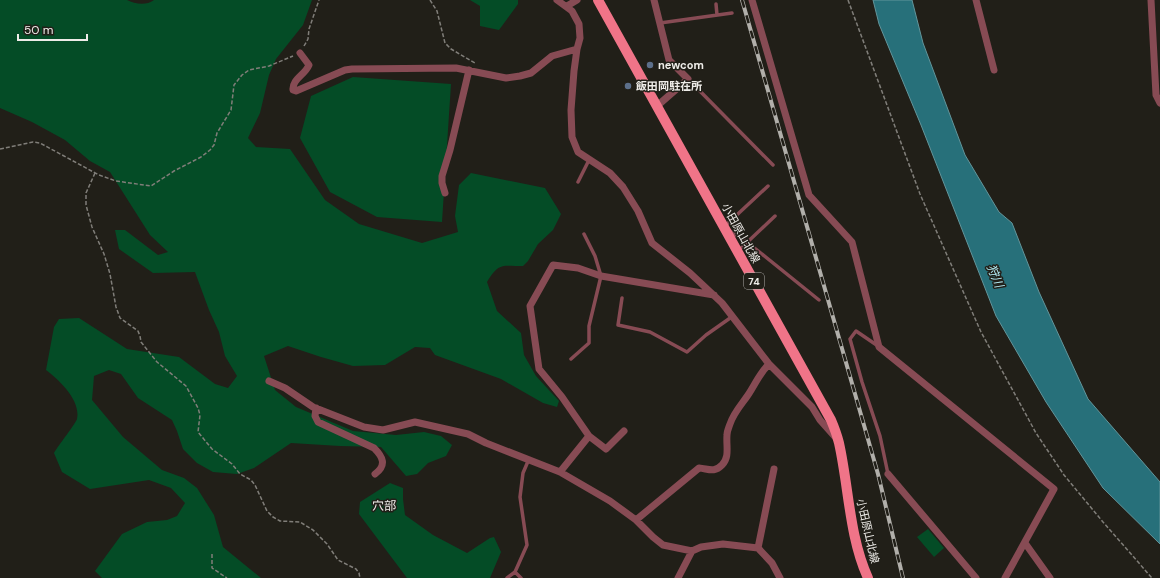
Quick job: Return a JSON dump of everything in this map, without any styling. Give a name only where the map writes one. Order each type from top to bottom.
[{"type":"main road","name":"小田原山北線","points":[[598,0],[831,420],[839,442],[853,528],[868,578]]},
{"type":"street","points":[[557,0],[572,11],[579,24],[580,38],[577,49],[571,110],[572,137],[578,152],[610,173],[623,187],[638,211],[652,243],[715,295],[733,316],[769,364],[812,407],[820,420],[839,442]]},
{"type":"street","points":[[567,6],[577,0]]},
{"type":"street","points":[[654,0],[669,60],[688,79],[657,106]]},
{"type":"street","points":[[752,0],[809,195],[852,242],[879,347],[1054,489],[1005,578]]},
{"type":"street","points":[[976,0],[994,70]]},
{"type":"street","points":[[1151,0],[1156,95],[1160,103]]},
{"type":"street","points":[[300,53],[309,65],[307,70],[294,82],[293,90],[296,91],[352,69],[456,68],[506,78],[520,76],[531,73],[552,56],[577,49]]},
{"type":"street","points":[[445,193],[442,183],[442,176],[450,150],[469,70]]},
{"type":"street","points":[[624,431],[606,449],[589,436],[562,397],[539,369],[530,306],[553,265],[578,268],[601,276],[715,295]]},
{"type":"street","points":[[636,520],[700,468],[712,471],[717,470],[722,466],[726,460],[727,434],[731,421],[749,394],[761,372],[769,364]]},
{"type":"street","points":[[269,381],[286,388],[316,408],[364,427],[383,430],[415,422],[468,434],[486,443],[560,472],[610,501],[636,520],[653,537],[664,545],[692,551],[701,547],[723,544],[758,548],[772,563],[780,578]]},
{"type":"street","points":[[316,408],[314,416],[318,422],[374,448],[380,454],[383,463],[380,470],[375,474]]},
{"type":"street","points":[[560,472],[589,436]]},
{"type":"street","points":[[758,548],[774,469]]},
{"type":"street","points":[[888,474],[976,578]]},
{"type":"street","points":[[1025,543],[1050,578]]},
{"type":"street","points":[[678,578],[692,551]]},
{"type":"lane","points":[[716,4],[717,16]]},
{"type":"lane","points":[[660,23],[732,13]]},
{"type":"lane","points":[[688,79],[773,165]]},
{"type":"lane","points":[[578,182],[589,160]]},
{"type":"lane","points":[[768,186],[724,227],[747,242],[819,300]]},
{"type":"lane","points":[[738,251],[775,216]]},
{"type":"lane","points":[[571,359],[590,343],[589,326],[601,276],[595,256],[584,234]]},
{"type":"lane","points":[[622,298],[618,326],[650,332],[687,352],[706,335],[733,316]]},
{"type":"lane","points":[[879,347],[856,330],[850,339],[862,382],[880,436],[888,474]]},
{"type":"lane","points":[[507,578],[514,572],[527,544],[520,497],[523,473],[529,459]]},
{"type":"lane","points":[[514,572],[521,578]]},
{"type":"path","points":[[0,149],[33,142],[40,143],[95,173],[116,181],[151,186],[174,171],[201,157],[210,150],[214,144],[217,132],[231,110],[234,85],[242,75],[249,70],[269,66],[300,53],[308,39],[309,29],[319,0]]},
{"type":"path","points":[[430,0],[437,11],[445,43],[450,49],[472,60],[484,73]]},
{"type":"path","points":[[848,0],[920,194],[981,332],[1036,433],[1064,475],[1152,578]]},
{"type":"path","points":[[95,173],[86,193],[86,205],[92,227],[104,254],[116,307],[120,318],[138,331],[144,346],[157,362],[186,386],[198,408],[200,415],[198,432],[212,449],[232,464],[240,474],[251,480],[255,485],[266,511],[280,521],[300,522],[313,530],[327,544],[338,560],[356,569],[360,578]]},
{"type":"path","points":[[212,554],[212,568],[227,578]]},
{"type":"green space","points":[[0,0],[127,0],[140,4],[148,3],[154,0],[312,0],[303,25],[276,59],[269,75],[260,113],[248,138],[256,147],[290,149],[325,200],[359,224],[422,243],[458,232],[455,216],[459,185],[471,173],[545,188],[561,214],[553,230],[538,244],[528,261],[523,266],[502,266],[495,271],[487,282],[497,311],[521,333],[524,355],[536,376],[559,401],[557,407],[543,403],[501,379],[435,355],[430,348],[415,347],[385,365],[353,366],[288,346],[264,356],[275,390],[296,407],[353,431],[396,435],[424,432],[441,436],[452,445],[446,456],[428,463],[417,474],[406,476],[381,447],[291,443],[254,468],[237,474],[213,472],[197,463],[183,449],[172,420],[138,398],[121,374],[109,370],[94,376],[92,400],[123,437],[162,470],[184,478],[197,488],[214,515],[223,547],[261,578],[102,578],[95,571],[122,534],[147,522],[167,520],[177,516],[185,503],[171,488],[149,480],[90,489],[62,472],[54,453],[76,421],[77,412],[76,405],[68,391],[46,370],[54,327],[59,319],[79,318],[127,349],[179,357],[215,384],[228,388],[237,376],[225,356],[219,332],[195,272],[153,273],[119,249],[115,230],[125,230],[158,255],[168,252],[150,235],[110,172],[90,161],[65,140],[32,122],[0,108]]},
{"type":"green space","points":[[470,0],[518,0],[518,4],[499,30],[480,26],[480,6]]},
{"type":"green space","points":[[353,77],[451,84],[442,222],[377,217],[330,192],[300,138],[311,96]]},
{"type":"green space","points":[[390,483],[403,488],[405,515],[433,535],[467,553],[494,537],[501,552],[490,578],[407,578],[359,514],[360,502]]},
{"type":"green space","points":[[928,529],[944,548],[934,557],[917,537]]},
{"type":"water","name":"狩川","points":[[873,0],[912,0],[923,43],[965,155],[999,212],[1012,223],[1039,292],[1088,399],[1160,482],[1160,544],[1103,488],[1046,402],[996,316],[921,125],[879,24]]},
{"type":"railway","points":[[742,0],[878,474],[903,578]]},
{"type":"place","name":"newcom","points":[[650,65]]},
{"type":"place","name":"飯田岡駐在所","points":[[628,86]]},
{"type":"district","name":"穴部","points":[[384,506]]}]
